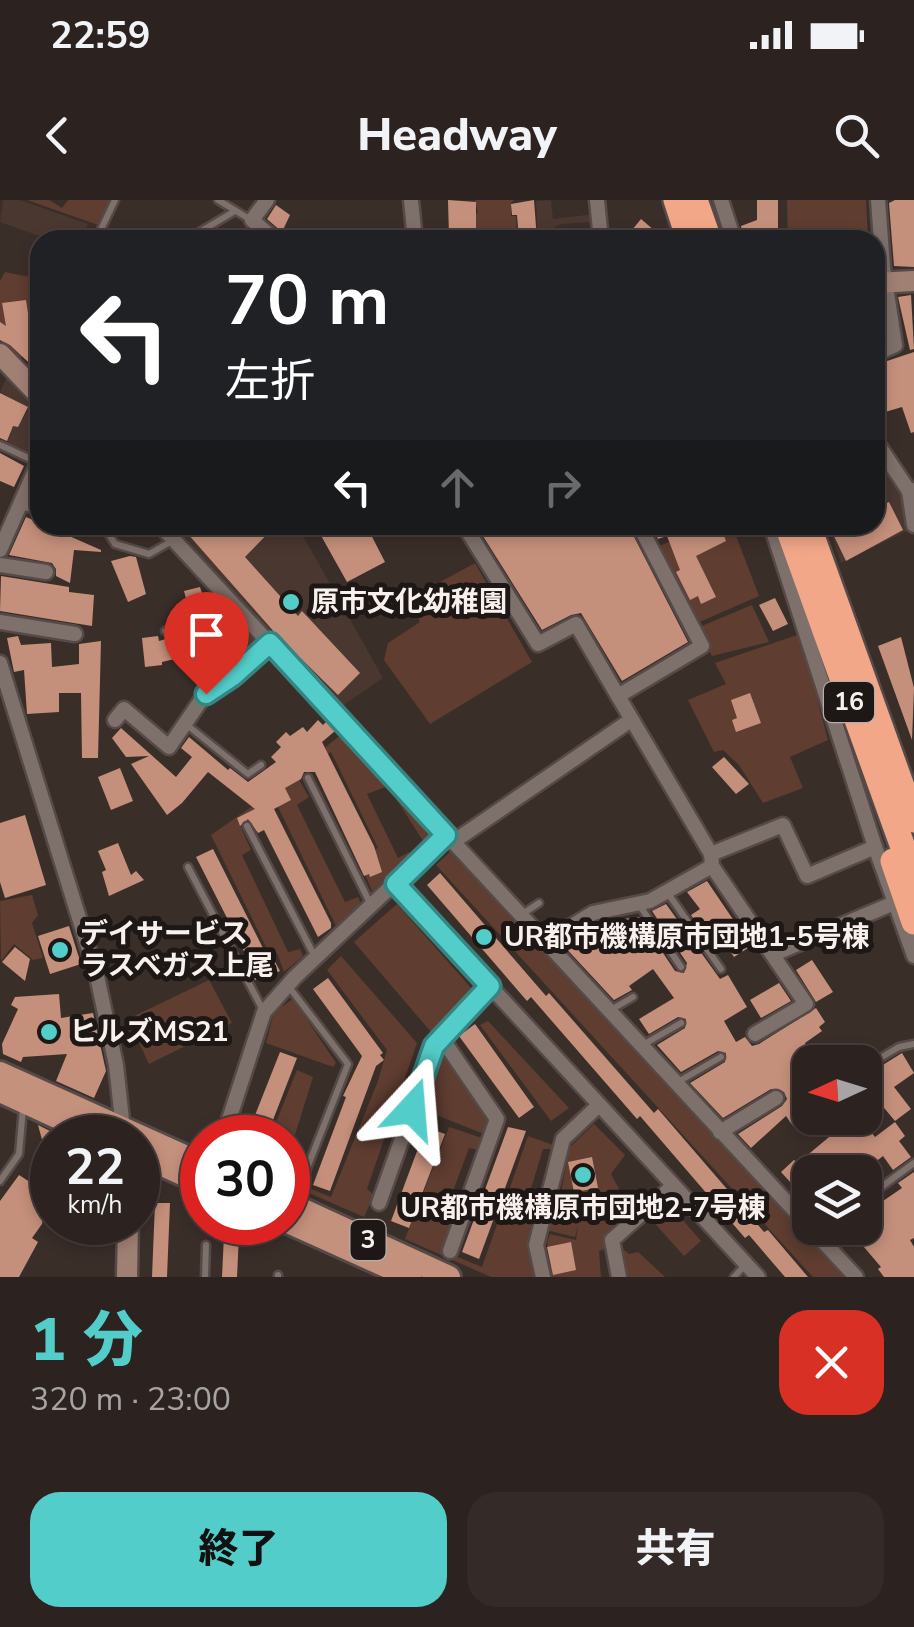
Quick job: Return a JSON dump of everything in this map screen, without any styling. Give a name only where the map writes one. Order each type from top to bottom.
[{"type":"highway","points":[[676,200],[686,230]]},
{"type":"highway","points":[[696,200],[706,230]]},
{"type":"highway","name":"16","points":[[791,535],[914,820]]},
{"type":"highway","name":"16","points":[[811,535],[914,878]]},
{"type":"highway","name":"16","points":[[844,655],[900,750],[914,788]]},
{"type":"highway","name":"16","points":[[844,655],[883,832],[914,922]]},
{"type":"main road","points":[[0,1073],[79,1115]]},
{"type":"main road","points":[[0,1091],[61,1115]]},
{"type":"main road","name":"3","points":[[310,1213],[450,1277]]},
{"type":"main road","name":"3","points":[[310,1232],[410,1277]]},
{"type":"street","points":[[263,230],[252,220],[268,200]]},
{"type":"street","points":[[411,200],[413,230]]},
{"type":"street","points":[[597,200],[600,230]]},
{"type":"street","points":[[721,200],[731,230]]},
{"type":"street","points":[[878,200],[879,230]]},
{"type":"street","points":[[885,283],[914,281]]},
{"type":"street","points":[[885,304],[895,345],[885,350]]},
{"type":"street","points":[[0,354],[30,386]]},
{"type":"street","points":[[885,454],[912,490],[914,525]]},
{"type":"street","points":[[0,550],[30,482]]},
{"type":"street","points":[[169,535],[792,1208]]},
{"type":"street","points":[[470,535],[538,644],[576,624],[712,860],[806,1004],[756,1034]]},
{"type":"street","points":[[618,696],[702,646],[644,535]]},
{"type":"street","points":[[774,535],[914,956]]},
{"type":"street","points":[[0,565],[46,572]]},
{"type":"street","points":[[0,622],[76,634]]},
{"type":"street","points":[[114,720],[124,709],[175,751],[206,694],[270,643]]},
{"type":"street","points":[[0,663],[100,989],[116,1065],[116,1115]]},
{"type":"street","points":[[231,1115],[264,1012],[316,958],[450,839],[632,720]]},
{"type":"street","points":[[544,943],[593,913],[640,905],[668,892],[712,860],[783,825],[807,876],[875,847]]},
{"type":"street","points":[[396,884],[758,1277]]},
{"type":"street","points":[[774,954],[894,903]]},
{"type":"street","points":[[379,1203],[434,1046],[490,986]]},
{"type":"street","points":[[441,1037],[497,1118],[450,1251]]},
{"type":"street","points":[[720,1132],[776,1098]]},
{"type":"street","points":[[543,1277],[536,1245],[562,1139],[599,1105]]},
{"type":"street","points":[[619,1277],[612,1240],[674,1186]]},
{"type":"street","points":[[128,1245],[128,1277]]},
{"type":"street","points":[[827,1245],[856,1277]]},
{"type":"lane","points":[[101,230],[116,200]]},
{"type":"lane","points":[[218,200],[252,220]]},
{"type":"lane","points":[[203,230],[234,211]]},
{"type":"lane","points":[[0,444],[30,457]]},
{"type":"lane","points":[[20,506],[30,508]]},
{"type":"lane","points":[[109,535],[115,544],[149,554],[174,540]]},
{"type":"lane","points":[[165,631],[234,605]]},
{"type":"lane","points":[[186,725],[248,774],[261,765]]},
{"type":"lane","points":[[308,778],[371,906]]},
{"type":"lane","points":[[247,826],[316,958]]},
{"type":"lane","points":[[188,867],[264,1012]]},
{"type":"lane","points":[[668,892],[721,969]]},
{"type":"lane","points":[[520,916],[539,902]]},
{"type":"lane","points":[[640,905],[681,967]]},
{"type":"lane","points":[[288,986],[348,1064],[310,1161]]},
{"type":"lane","points":[[608,1011],[632,997]]},
{"type":"lane","points":[[640,1046],[680,1024]]},
{"type":"lane","points":[[882,1057],[914,1044]]},
{"type":"lane","points":[[674,1083],[720,1057]]},
{"type":"lane","points":[[0,1180],[19,1154],[25,1102]]},
{"type":"lane","points":[[882,1187],[914,1163]]},
{"type":"lane","points":[[205,1277],[206,1245]]},
{"type":"lane","points":[[734,1277],[746,1264]]},
{"type":"shaded area","points":[[3,200],[20,200],[88,224],[86,230],[30,233],[0,222]]},
{"type":"shaded area","points":[[27,200],[49,200],[62,208],[68,200],[110,200],[98,225]]},
{"type":"shaded area","points":[[475,200],[514,200],[511,216],[516,216],[517,230],[470,229],[478,213]]},
{"type":"shaded area","points":[[551,200],[553,219],[594,214],[594,222],[537,230],[536,201]]},
{"type":"shaded area","points":[[787,200],[866,200],[868,230],[788,230]]},
{"type":"shaded area","points":[[5,272],[30,277],[30,348],[21,358],[0,340],[0,281]]},
{"type":"shaded area","points":[[7,376],[30,398],[30,454],[6,444],[11,433],[0,428],[0,408],[23,419],[29,408],[0,392]]},
{"type":"shaded area","points":[[890,474],[902,494],[907,531],[841,563],[831,535],[885,535],[885,477]]},
{"type":"shaded area","name":"原市文化幼稚園","points":[[183,535],[303,535],[383,678],[338,709]]},
{"type":"shaded area","points":[[686,535],[736,535],[759,596],[695,624],[654,548]]},
{"type":"shaded area","points":[[475,563],[532,662],[430,724],[384,660],[388,643],[420,622],[409,599]]},
{"type":"shaded area","points":[[752,605],[769,642],[712,656],[697,628]]},
{"type":"shaded area","points":[[244,626],[259,640],[259,646],[208,687],[205,683],[213,678],[205,659],[210,657],[213,663],[226,655],[219,640]]},
{"type":"shaded area","points":[[800,634],[828,740],[790,757],[803,788],[763,803],[739,765],[723,750],[714,752],[688,700],[726,684],[715,663]]},
{"type":"shaded area","points":[[342,734],[435,833],[425,844],[388,786],[367,794],[398,858],[409,852],[412,857],[372,891],[358,858],[378,848],[331,752],[309,764],[298,778],[309,797],[297,805],[345,902],[358,897],[361,904],[336,926],[277,805],[240,825],[251,850],[242,855],[288,952],[300,949],[303,956],[284,972],[277,953],[270,955],[211,835],[286,783]]},
{"type":"shaded area","points":[[450,852],[792,1216],[792,1245],[819,1245],[849,1277],[813,1277],[436,865]]},
{"type":"shaded area","points":[[32,895],[38,915],[32,923],[43,958],[33,960],[14,944],[1,961],[0,901]]},
{"type":"shaded area","points":[[397,904],[472,989],[431,1032],[354,942]]},
{"type":"shaded area","points":[[341,956],[417,1043],[367,1189],[374,1195],[364,1217],[310,1194],[310,1188],[331,1197],[387,1050],[327,970]]},
{"type":"shaded area","points":[[209,980],[232,1023],[149,1064],[128,1019]]},
{"type":"shaded area","points":[[293,999],[336,1063],[333,1067],[266,1043],[274,1012]]},
{"type":"shaded area","points":[[488,1021],[569,1108],[551,1121],[480,1025]]},
{"type":"shaded area","points":[[446,1052],[489,1119],[484,1134],[421,1109],[438,1055]]},
{"type":"shaded area","points":[[297,1070],[313,1077],[301,1115],[279,1115]]},
{"type":"shaded area","points":[[594,1124],[625,1155],[611,1174],[626,1202],[611,1218],[616,1228],[604,1240],[605,1249],[599,1251],[601,1277],[552,1277],[547,1242],[550,1234],[576,1240],[578,1225],[575,1237],[546,1230],[549,1217],[578,1223],[578,1215],[558,1210],[569,1148]]},
{"type":"shaded area","points":[[449,1127],[482,1138],[479,1150],[469,1148],[446,1210],[456,1213],[443,1251],[482,1267],[528,1136],[553,1145],[552,1149],[543,1149],[523,1215],[533,1217],[528,1243],[537,1277],[491,1277],[405,1239]]},
{"type":"shaded area","points":[[667,1202],[701,1241],[684,1256],[649,1217]]},
{"type":"shaded area","points":[[623,1249],[629,1254],[638,1252],[665,1277],[628,1277]]},
{"type":"building","points":[[448,200],[476,202],[476,230],[449,230]]},
{"type":"building","points":[[534,200],[536,230],[518,230],[511,204]]},
{"type":"building","points":[[757,200],[778,200],[778,230],[742,230],[741,226],[757,220]]},
{"type":"building","points":[[914,200],[914,267],[894,266],[889,203]]},
{"type":"building","points":[[276,205],[290,215],[283,230],[267,219]]},
{"type":"building","points":[[641,219],[654,230],[632,230]]},
{"type":"building","points":[[911,295],[914,349],[910,350],[898,297]]},
{"type":"building","points":[[26,300],[30,364],[0,340],[0,322],[6,326],[2,303]]},
{"type":"building","points":[[914,352],[914,432],[911,433],[902,407],[885,412],[885,362]]},
{"type":"building","points":[[0,393],[28,407],[7,441],[0,438]]},
{"type":"building","points":[[0,453],[24,466],[14,487],[0,481]]},
{"type":"building","points":[[889,502],[903,530],[846,561],[833,535],[885,535],[885,504]]},
{"type":"building","points":[[26,517],[30,519],[30,535],[67,535],[101,550],[74,550],[70,583],[56,576],[52,563],[9,555]]},
{"type":"building","points":[[189,535],[266,535],[245,557],[298,616],[302,611],[360,673],[338,695],[276,634]]},
{"type":"building","points":[[321,535],[371,535],[385,562],[347,582]]},
{"type":"building","points":[[482,535],[633,535],[688,642],[622,681],[581,613],[542,630]]},
{"type":"building","points":[[656,535],[724,535],[726,541],[696,556],[716,597],[701,604],[698,596],[690,600],[676,572],[680,570],[667,536],[658,539]]},
{"type":"building","points":[[136,557],[146,594],[128,602],[111,561]]},
{"type":"building","points":[[1,576],[94,595],[92,626],[0,611]]},
{"type":"building","points":[[200,587],[207,608],[190,614],[184,591]]},
{"type":"building","points":[[775,598],[788,624],[773,631],[759,605]]},
{"type":"building","points":[[228,614],[235,629],[215,638],[224,655],[204,663],[211,677],[199,683],[183,657],[145,667],[142,638],[158,636],[159,641]]},
{"type":"building","points":[[18,636],[21,645],[51,643],[52,667],[79,664],[79,644],[101,641],[98,758],[82,758],[81,693],[59,693],[59,712],[27,714],[24,670],[14,672],[7,638]]},
{"type":"building","points":[[901,637],[914,688],[912,740],[878,646]]},
{"type":"building","points":[[750,693],[761,723],[736,732],[732,720],[737,718],[731,700]]},
{"type":"building","points":[[318,720],[323,725],[327,721],[335,731],[322,742],[374,846],[382,872],[364,876],[315,772],[304,772],[301,779],[285,788],[291,800],[274,809],[331,923],[331,928],[318,937],[264,830],[258,833],[248,819],[240,826],[237,818],[255,809],[208,772],[167,815],[131,764],[149,756],[126,757],[112,738],[121,728],[176,777],[192,757],[181,748],[189,737],[248,782],[276,762],[271,757],[281,747],[276,742],[286,732],[290,736],[303,727],[307,732]]},
{"type":"building","points":[[724,757],[749,784],[736,794],[712,767]]},
{"type":"building","points":[[120,768],[133,801],[111,810],[98,777]]},
{"type":"building","points":[[25,815],[46,885],[5,898],[0,882],[0,823]]},
{"type":"building","points":[[118,843],[131,875],[136,871],[144,880],[109,896],[102,872],[106,870],[98,851]]},
{"type":"building","points":[[213,849],[269,960],[273,958],[280,971],[255,980],[196,857]]},
{"type":"building","points":[[440,873],[546,996],[549,993],[654,1113],[658,1109],[808,1277],[785,1277],[749,1235],[745,1238],[531,997],[527,1001],[427,885]]},
{"type":"building","points":[[707,881],[751,946],[734,957],[722,939],[713,946],[691,915],[700,909],[687,892]]},
{"type":"building","points":[[666,904],[720,979],[728,975],[747,1007],[724,1021],[736,1042],[745,1037],[752,1046],[759,1044],[816,1008],[825,1022],[819,1027],[822,1031],[806,1045],[792,1045],[792,1125],[786,1116],[751,1148],[738,1134],[782,1106],[787,1099],[784,1092],[771,1089],[723,1118],[690,1083],[725,1062],[726,1053],[718,1051],[681,1072],[657,1045],[685,1028],[686,1019],[678,1017],[649,1034],[639,1019],[674,998],[653,969],[629,986],[632,990],[614,1000],[562,944],[608,921],[639,917],[675,971],[684,973],[687,963],[652,911]]},
{"type":"building","name":"デイサービス ラスベガス上尾","points":[[69,926],[81,964],[50,974],[38,936]]},
{"type":"building","points":[[15,947],[30,959],[25,981],[2,962]]},
{"type":"building","points":[[812,960],[833,992],[816,1002],[796,970]]},
{"type":"building","points":[[328,978],[383,1053],[380,1055],[384,1060],[376,1066],[330,1191],[313,1185],[346,1097],[343,1096],[362,1056],[313,989]]},
{"type":"building","points":[[779,983],[791,1001],[761,1018],[750,1000]]},
{"type":"building","points":[[59,994],[61,1018],[93,1013],[106,1071],[94,1098],[56,1081],[67,1054],[23,1057],[21,1062],[3,1054],[2,1044],[18,1009],[11,1005],[15,997]]},
{"type":"building","points":[[475,1024],[534,1107],[519,1118],[459,1036]]},
{"type":"building","points":[[280,1052],[297,1058],[275,1115],[255,1115]]},
{"type":"building","points":[[902,1053],[914,1073],[894,1087],[911,1109],[895,1121],[882,1105],[882,1065]]},
{"type":"building","points":[[895,1122],[905,1136],[899,1141],[911,1157],[893,1170],[882,1155],[808,1155],[831,1135],[875,1137]]},
{"type":"building","points":[[426,1127],[445,1134],[409,1228],[391,1221]]},
{"type":"building","points":[[508,1127],[526,1131],[479,1259],[462,1252]]},
{"type":"building","name":"UR都市機構原市団地2-7号棟","points":[[592,1157],[598,1188],[574,1192],[568,1162]]},
{"type":"building","points":[[792,1162],[792,1184],[781,1172]]},
{"type":"building","points":[[914,1172],[914,1238],[910,1240],[914,1247],[914,1277],[884,1277],[878,1269],[881,1267],[862,1245],[882,1245],[883,1201],[902,1188],[898,1183]]},
{"type":"building","points":[[19,1175],[30,1182],[30,1245],[36,1245],[19,1277],[0,1277],[0,1201]]},
{"type":"building","points":[[160,1203],[170,1203],[167,1277],[152,1277],[153,1245],[160,1245]]},
{"type":"building","points":[[571,1242],[576,1270],[553,1275],[547,1247]]},
{"type":"building","points":[[224,1245],[239,1245],[237,1277],[222,1277]]},
{"type":"place","name":"原市文化幼稚園","points":[[291,602]]},
{"type":"place","name":"UR都市機構原市団地1-5号棟","points":[[484,937]]},
{"type":"place","name":"デイサービス ラスベガス上尾","points":[[60,950]]},
{"type":"place","name":"ヒルズMS21","points":[[49,1032]]},
{"type":"place","name":"UR都市機構原市団地2-7号棟","points":[[583,1175]]},
{"type":"route","points":[[206,694],[270,643],[446,835],[396,884],[490,986],[434,1046],[412,1109]]}]
